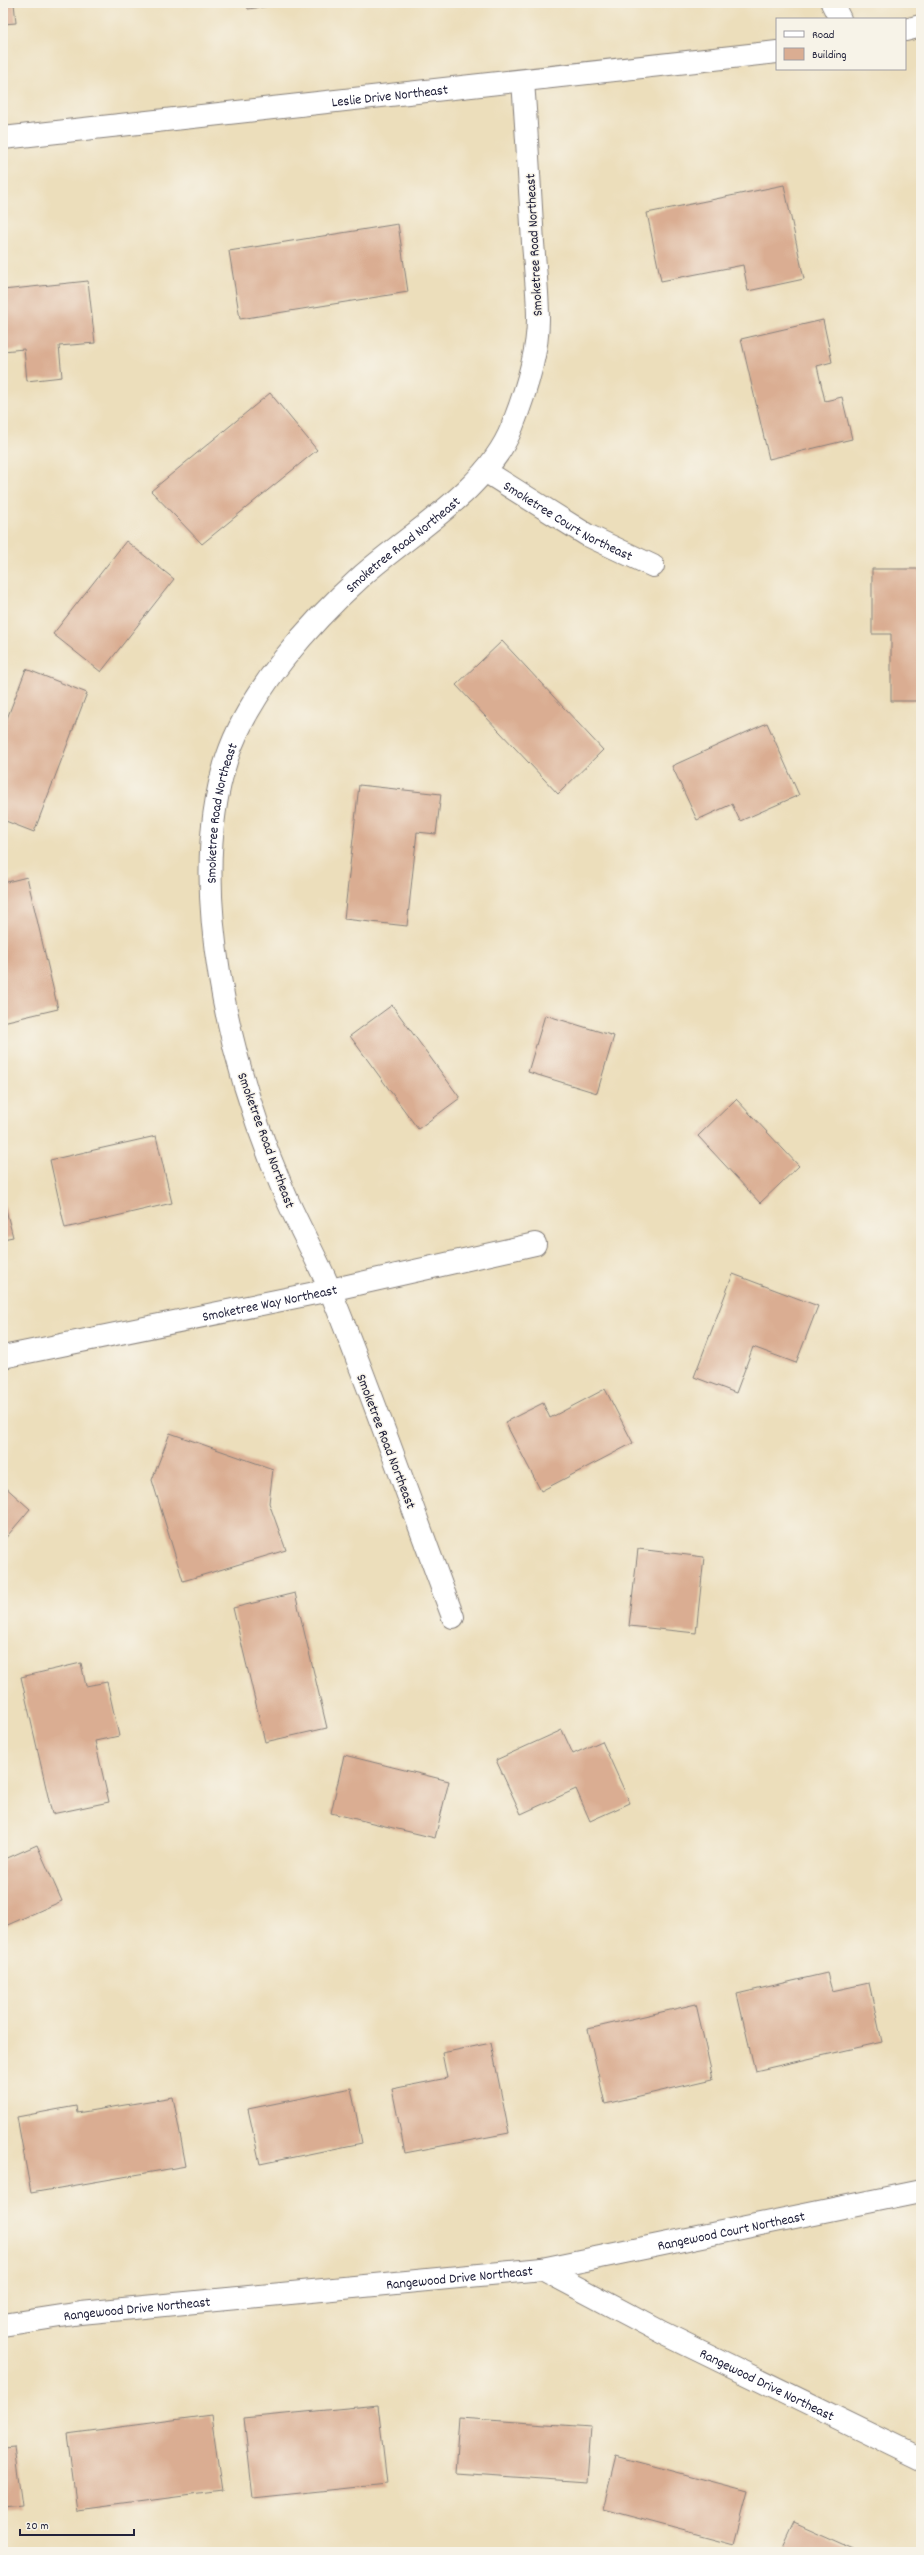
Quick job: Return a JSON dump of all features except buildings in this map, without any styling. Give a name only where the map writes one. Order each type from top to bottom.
[{"type":"street","points":[[832,3],[840,18]]},
{"type":"street","points":[[906,30],[921,26]]},
{"type":"street","name":"Leslie Drive Northeast","points":[[3,138],[776,52]]},
{"type":"street","name":"Smoketree Road Northeast","points":[[453,1617],[330,1290],[283,1189],[244,1087],[214,950],[211,855],[216,805],[227,759],[246,712],[270,675],[320,618],[362,576],[441,513],[485,471],[511,431],[531,367],[538,322],[523,81]]},
{"type":"street","name":"Smoketree Court Northeast","points":[[485,471],[587,535],[653,566]]},
{"type":"street","name":"Smoketree Way Northeast","points":[[3,1357],[330,1290],[535,1244]]},
{"type":"street","name":"Rangewood Court Northeast","points":[[542,2269],[921,2191]]},
{"type":"street","name":"Rangewood Drive Northeast","points":[[3,2325],[81,2313],[542,2269],[663,2333],[921,2459]]}]
